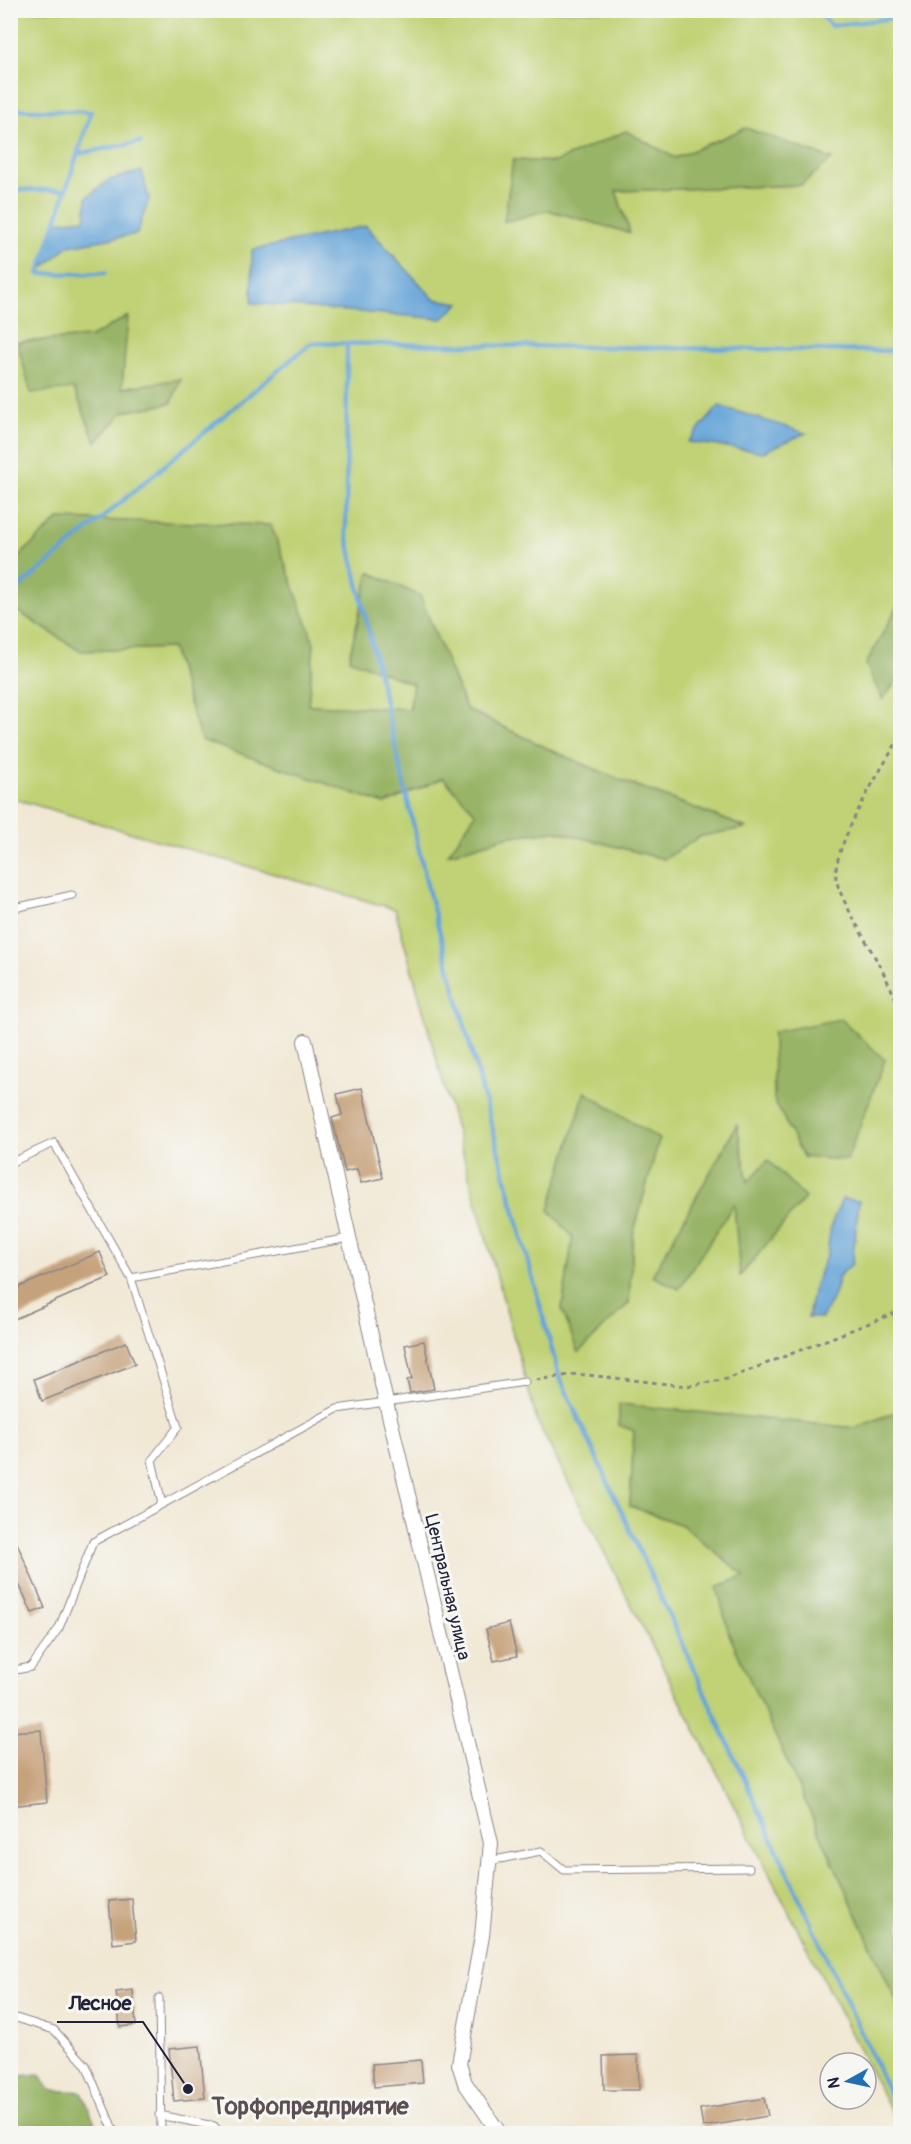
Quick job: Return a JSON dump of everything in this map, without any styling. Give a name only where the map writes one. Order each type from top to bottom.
[{"type":"street","name":"Центральная улица","points":[[305,1041],[386,1402],[491,1844],[482,1936],[459,2064],[465,2083],[500,2133]]},
{"type":"lane","points":[[10,909],[72,895]]},
{"type":"lane","points":[[10,1163],[54,1143],[131,1278],[178,1427],[152,1461],[162,1504]]},
{"type":"lane","points":[[131,1278],[349,1238]]},
{"type":"lane","points":[[10,1671],[31,1667],[59,1628],[93,1542],[337,1408],[525,1382]]},
{"type":"lane","points":[[489,1861],[541,1851],[564,1870],[749,1868]]},
{"type":"lane","points":[[159,1998],[161,2133]]},
{"type":"lane","points":[[10,2016],[54,2030],[86,2065],[115,2133]]},
{"type":"lane","points":[[159,2115],[214,2126],[221,2133]]},
{"type":"path","points":[[900,737],[873,781],[841,849],[836,877],[848,909],[889,982],[900,1009]]},
{"type":"path","points":[[525,1382],[577,1374],[687,1386],[727,1379],[900,1311]]},
{"type":"green space","points":[[11,11],[900,11],[900,602],[866,664],[883,699],[900,677],[900,1419],[896,1412],[855,1428],[620,1405],[619,1425],[634,1430],[630,1506],[682,1525],[746,1576],[729,1634],[900,2009],[900,2129],[878,2086],[878,2051],[860,2051],[537,1421],[395,909],[11,798],[11,607],[80,651],[172,648],[201,740],[385,804],[443,778],[476,813],[449,854],[510,836],[556,831],[664,859],[701,836],[745,827],[616,778],[555,752],[466,709],[420,596],[369,572],[349,658],[413,684],[409,709],[308,705],[314,643],[59,519],[11,564]],"holes":[[[746,128],[801,185],[616,191],[630,233],[548,210],[513,160],[555,162],[626,131],[675,158]],[[86,219],[137,234],[68,246],[44,267]],[[366,226],[434,299],[459,303],[252,303],[252,250]],[[128,316],[121,388],[180,380],[171,403],[123,412],[96,442],[74,389],[18,342],[91,337]],[[736,1126],[748,1183],[741,1275],[734,1203],[653,1276]],[[659,1139],[633,1235],[629,1303],[578,1352],[562,1309],[573,1236]],[[859,1201],[852,1264],[839,1276],[834,1295],[808,1318],[820,1272]]]},
{"type":"green space","points":[[746,128],[832,159],[801,185],[616,191],[630,233],[548,210],[504,222],[513,160],[555,162],[626,131],[675,158]]},
{"type":"green space","points":[[128,316],[122,388],[181,379],[171,403],[123,412],[96,442],[74,389],[31,393],[17,342],[91,337]]},
{"type":"green space","points":[[59,519],[271,525],[314,643],[308,705],[410,709],[413,684],[349,659],[369,572],[420,596],[466,709],[555,752],[616,778],[746,828],[701,836],[664,859],[556,831],[510,836],[448,854],[476,813],[443,778],[385,804],[201,740],[172,648],[80,651],[11,607],[11,564]]},
{"type":"green space","points":[[900,602],[900,677],[882,699],[866,664]]},
{"type":"green space","points":[[841,1019],[885,1060],[847,1160],[803,1157],[774,1099],[773,1032]]},
{"type":"green space","points":[[585,1092],[659,1139],[633,1235],[629,1303],[578,1353],[562,1309],[573,1237],[549,1210]]},
{"type":"green space","points":[[737,1125],[748,1182],[768,1160],[805,1198],[740,1276],[734,1204],[679,1289],[652,1276]]},
{"type":"green space","points":[[619,1404],[855,1428],[896,1412],[900,1419],[900,2009],[729,1634],[717,1587],[745,1576],[682,1525],[630,1506],[634,1431],[619,1425]]},
{"type":"green space","points":[[39,2074],[50,2090],[82,2092],[99,2133],[11,2133],[11,2077]]},
{"type":"water","points":[[142,171],[149,199],[137,234],[68,246],[43,268],[55,222],[85,219],[87,197],[109,180]]},
{"type":"water","points":[[366,226],[434,299],[460,303],[442,319],[252,303],[252,250]]},
{"type":"water","points":[[719,406],[806,433],[763,452],[688,442]]},
{"type":"water","points":[[842,1199],[859,1201],[852,1264],[839,1276],[834,1295],[822,1318],[808,1318],[814,1287],[827,1254],[831,1225]]},
{"type":"building","points":[[362,1088],[383,1178],[361,1183],[357,1169],[345,1172],[332,1118],[342,1115],[337,1094]]},
{"type":"building","points":[[100,1252],[110,1277],[10,1321],[10,1291]]},
{"type":"building","points":[[424,1341],[434,1389],[410,1393],[407,1380],[412,1379],[405,1345]]},
{"type":"building","points":[[126,1342],[135,1364],[42,1401],[34,1379]]},
{"type":"building","points":[[10,1527],[45,1608],[32,1613],[10,1564]]},
{"type":"building","points":[[509,1623],[517,1656],[494,1661],[486,1629]]},
{"type":"building","points":[[41,1730],[47,1802],[10,1806],[10,1732]]},
{"type":"building","points":[[132,1899],[136,1941],[113,1944],[109,1901]]},
{"type":"building","points":[[133,1990],[136,2025],[120,2027],[116,1992]]},
{"type":"building","points":[[200,2046],[205,2098],[174,2101],[169,2049]]},
{"type":"building","points":[[638,2055],[639,2090],[604,2090],[603,2056]]},
{"type":"building","points":[[421,2060],[423,2083],[374,2087],[372,2064]]},
{"type":"building","points":[[764,2098],[768,2116],[703,2127],[700,2109]]},
{"type":"waterway","points":[[817,10],[831,26],[900,17]]},
{"type":"waterway","points":[[10,109],[91,112],[39,274],[105,273]]},
{"type":"waterway","points":[[77,154],[140,142]]},
{"type":"waterway","points":[[10,190],[66,190]]},
{"type":"waterway","points":[[10,595],[311,343],[895,351],[900,313]]},
{"type":"waterway","points":[[347,344],[346,531],[428,889],[559,1376],[900,2117]]},
{"type":"place","name":"Лесное","points":[[188,2089]]},
{"type":"district","name":"Торфопредприятие","points":[[310,2106]]}]
